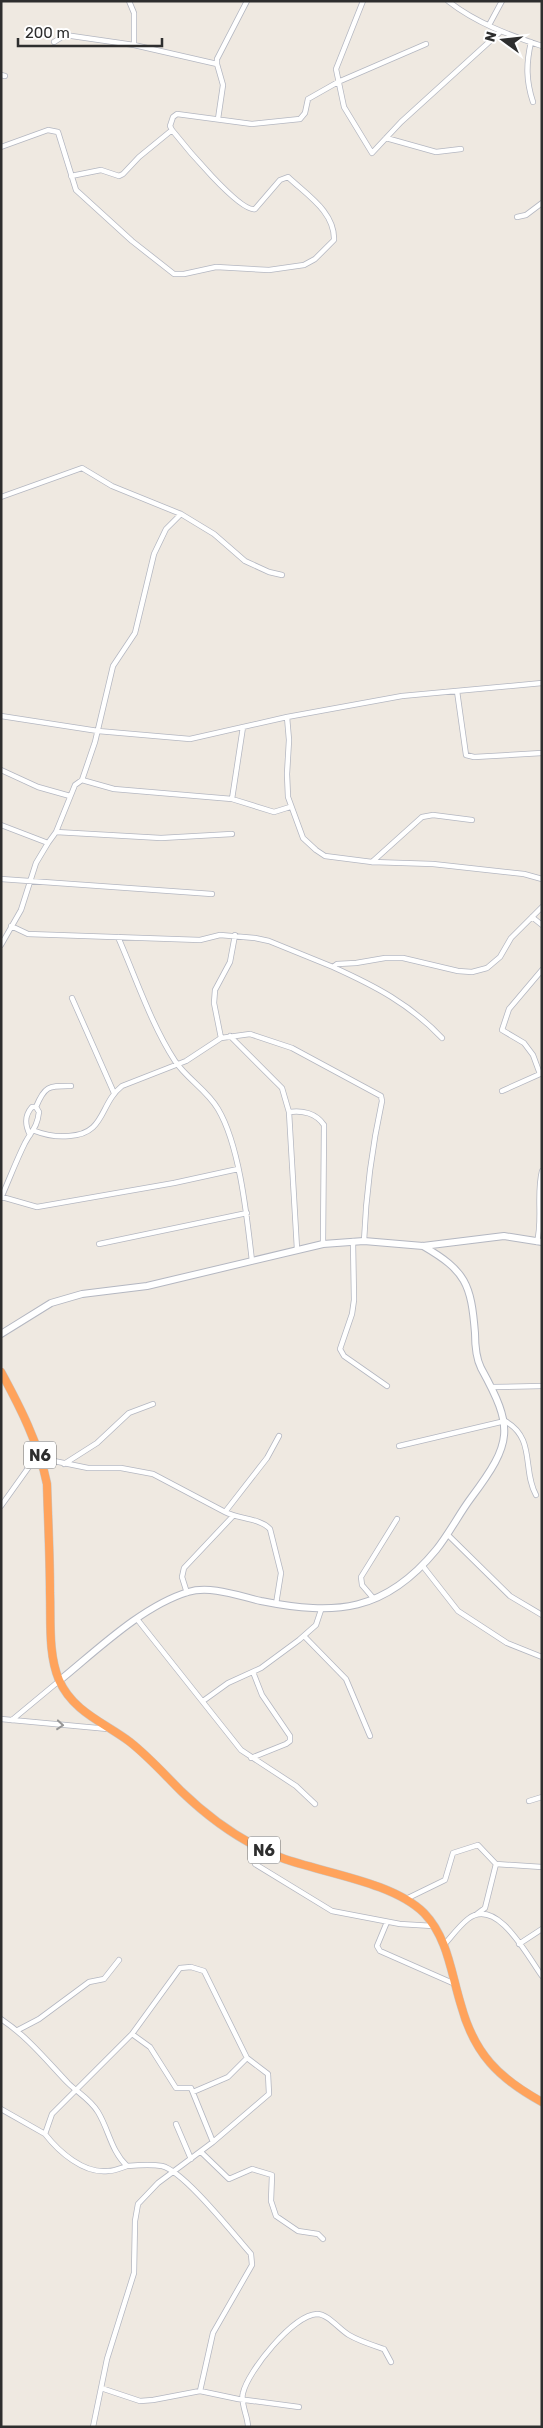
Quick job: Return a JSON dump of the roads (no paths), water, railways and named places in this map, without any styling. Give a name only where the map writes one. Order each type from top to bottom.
[{"type":"highway","name":"N6","points":[[1,1372],[27,1424],[42,1460],[47,1484],[52,1641],[60,1681],[78,1706],[108,1729],[128,1741],[208,1816],[250,1845],[284,1858],[385,1889],[406,1899],[425,1914],[444,1945],[474,2044],[494,2069],[518,2089],[542,2102]]},
{"type":"street","points":[[129,1],[134,14],[134,45]]},
{"type":"street","points":[[218,119],[223,85],[216,64],[247,1]]},
{"type":"street","points":[[363,1],[337,64],[338,82],[344,107],[373,153],[401,122],[500,32]]},
{"type":"street","points":[[490,25],[502,1]]},
{"type":"street","points":[[450,2],[467,15],[490,25],[500,32],[542,46]]},
{"type":"street","points":[[54,42],[65,35],[134,45],[216,64]]},
{"type":"street","points":[[531,42],[526,63],[526,75],[533,102]]},
{"type":"street","points":[[1,148],[53,130],[58,132],[76,190],[83,198],[174,274],[184,274],[216,267],[269,270],[304,265],[315,259],[334,240],[334,228],[327,214],[288,177],[280,180],[252,210],[223,187],[172,130],[170,121],[177,114],[252,124],[300,119],[305,113],[306,100],[338,82],[426,44]]},
{"type":"street","points":[[71,176],[101,170],[118,176],[123,174],[172,130]]},
{"type":"street","points":[[386,138],[436,152],[461,149]]},
{"type":"street","points":[[517,217],[526,215],[542,203]]},
{"type":"street","points":[[1,497],[82,468],[112,486],[181,514],[214,534],[245,561],[269,572],[282,575]]},
{"type":"street","points":[[1,945],[3,938],[21,910],[36,863],[56,832],[75,785],[82,780],[98,731],[113,666],[137,626],[154,554],[166,529],[181,514]]},
{"type":"street","points":[[1,716],[98,731],[190,739],[287,717],[402,696],[542,683]]},
{"type":"street","points":[[457,691],[466,755],[474,757],[542,754]]},
{"type":"street","points":[[287,717],[289,740],[287,774],[290,807],[303,838],[325,856],[372,862],[433,864],[524,874],[542,879]]},
{"type":"street","points":[[232,799],[243,727]]},
{"type":"street","points":[[1,770],[38,787],[70,796]]},
{"type":"street","points":[[82,780],[114,789],[232,799],[274,812],[290,807]]},
{"type":"street","points":[[372,862],[422,817],[433,815],[472,820]]},
{"type":"street","points":[[1,825],[48,843]]},
{"type":"street","points":[[56,832],[161,838],[232,834]]},
{"type":"street","points":[[1,879],[30,883],[212,894]]},
{"type":"street","points":[[332,967],[337,964],[385,958],[403,958],[458,971],[480,970],[500,957],[511,938],[542,907]]},
{"type":"street","points":[[532,917],[542,925]]},
{"type":"street","points":[[12,926],[28,934],[200,940],[220,935],[269,941],[332,967],[397,1000],[421,1017],[442,1038]]},
{"type":"street","points":[[221,1038],[214,1003],[215,990],[230,962],[235,936]]},
{"type":"street","points":[[118,937],[163,1041],[177,1064],[201,1086],[218,1109],[226,1126],[238,1169],[247,1213],[252,1261]]},
{"type":"street","points":[[502,1091],[541,1075],[533,1055],[524,1042],[502,1030],[509,1009],[542,970]]},
{"type":"street","points":[[72,998],[114,1093]]},
{"type":"street","points":[[34,1131],[79,1136],[96,1126],[114,1093],[122,1086],[186,1061],[221,1038],[256,1034],[283,1045],[381,1096],[382,1101],[374,1136],[366,1196],[364,1241]]},
{"type":"street","points":[[230,1036],[282,1088],[289,1112],[297,1249]]},
{"type":"street","points":[[30,1135],[26,1123],[27,1115],[32,1107],[36,1107],[44,1089],[57,1086],[71,1086]]},
{"type":"street","points":[[36,1107],[39,1112],[34,1131],[30,1135],[3,1189],[1,1198],[37,1207],[174,1183],[238,1169]]},
{"type":"street","points":[[289,1112],[306,1112],[316,1117],[324,1125],[323,1244]]},
{"type":"street","points":[[1,1334],[26,1317],[52,1303],[82,1294],[147,1286],[323,1244],[364,1241],[423,1246],[504,1236],[539,1242],[541,1216],[539,1184],[542,1171]]},
{"type":"street","points":[[99,1244],[247,1213]]},
{"type":"street","points":[[353,1241],[354,1300],[352,1314],[340,1349],[344,1356],[387,1386]]},
{"type":"street","points":[[12,1720],[137,1620],[187,1592],[210,1590],[276,1604],[321,1610],[351,1606],[375,1600],[396,1588],[437,1549],[492,1469],[505,1437],[505,1421],[493,1387],[479,1366],[470,1292],[458,1270],[448,1260],[423,1246]]},
{"type":"street","points":[[493,1387],[542,1386]]},
{"type":"street","points":[[64,1464],[97,1443],[129,1413],[154,1404]]},
{"type":"street","points":[[400,1446],[505,1421],[512,1424],[526,1444],[530,1485],[536,1495]]},
{"type":"street","points":[[226,1512],[267,1458],[279,1436]]},
{"type":"street","points":[[1,1506],[31,1464],[42,1460],[88,1468],[137,1470],[153,1474],[233,1516],[270,1528],[281,1573],[276,1604]]},
{"type":"street","points":[[187,1592],[182,1577],[184,1568],[233,1516]]},
{"type":"street","points":[[375,1600],[362,1585],[361,1576],[397,1519]]},
{"type":"street","points":[[447,1534],[517,1602],[542,1615]]},
{"type":"street","points":[[422,1565],[458,1611],[507,1643],[542,1657]]},
{"type":"street","points":[[204,1702],[228,1683],[268,1663],[304,1636],[316,1625],[321,1610]]},
{"type":"street","points":[[137,1620],[242,1750],[250,1758],[296,1786],[315,1804]]},
{"type":"street","points":[[304,1636],[346,1679],[370,1736]]},
{"type":"street","points":[[250,1758],[290,1741],[290,1736],[262,1696],[253,1672]]},
{"type":"street","points":[[1,1720],[108,1729]]},
{"type":"street","points":[[529,1801],[542,1797]]},
{"type":"street","points":[[250,1845],[255,1864],[323,1907],[342,1914],[387,1922],[432,1926]]},
{"type":"street","points":[[406,1899],[445,1880],[451,1856],[455,1852],[478,1845],[496,1864],[542,1867]]},
{"type":"street","points":[[444,1945],[468,1918],[478,1914],[485,1908],[496,1864]]},
{"type":"street","points":[[478,1914],[491,1915],[499,1919],[542,1976]]},
{"type":"street","points":[[387,1922],[377,1946],[380,1951],[456,1985]]},
{"type":"street","points":[[519,1944],[542,1929]]},
{"type":"street","points":[[18,2030],[39,2019],[89,1982],[104,1979],[119,1960]]},
{"type":"street","points":[[46,2134],[52,2114],[132,2034],[180,1968],[191,1967],[204,1971],[247,2058],[268,2074],[269,2094],[201,2152],[151,2189],[138,2204],[135,2221],[134,2273],[107,2359],[94,2427]]},
{"type":"street","points":[[1,2019],[18,2030],[89,2100],[99,2114],[119,2159],[127,2166]]},
{"type":"street","points":[[132,2034],[150,2047],[176,2088],[190,2087],[194,2092],[213,2142]]},
{"type":"street","points":[[194,2092],[228,2077],[247,2058]]},
{"type":"street","points":[[1,2109],[46,2134],[69,2157],[88,2169],[108,2171],[127,2166],[162,2166],[174,2172],[191,2187],[251,2254],[252,2265],[213,2334],[200,2391]]},
{"type":"street","points":[[176,2124],[191,2159]]},
{"type":"street","points":[[201,2152],[229,2178],[252,2169],[272,2175],[271,2201],[276,2216],[298,2231],[318,2234],[323,2239]]},
{"type":"street","points":[[248,2427],[242,2399],[247,2384],[270,2349],[284,2332],[307,2316],[323,2316],[348,2334],[384,2349],[392,2362]]},
{"type":"street","points":[[101,2388],[127,2397],[148,2401],[200,2391],[299,2407]]}]
